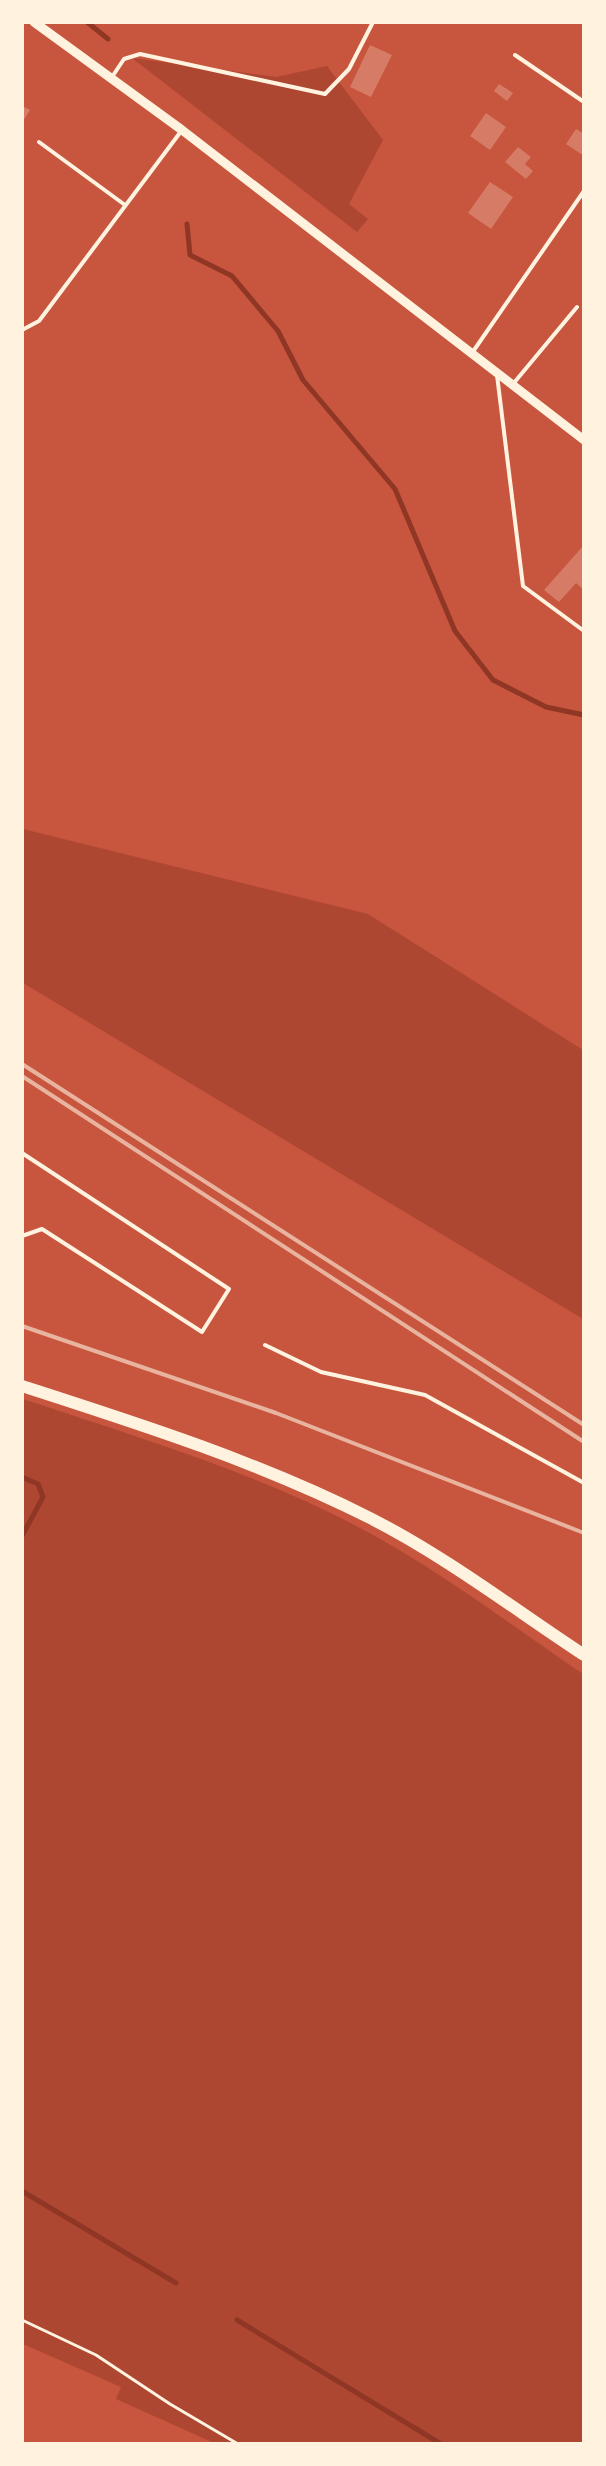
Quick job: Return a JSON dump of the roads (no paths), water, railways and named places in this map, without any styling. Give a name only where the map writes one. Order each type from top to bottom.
[{"type":"main road","points":[[22,1386],[149,1427],[300,1484],[371,1519],[438,1558],[584,1655]]},
{"type":"street","points":[[34,22],[182,130],[497,375],[584,440]]},
{"type":"lane","points":[[110,79],[124,59],[140,54],[326,94],[349,69],[373,22]]},
{"type":"lane","points":[[515,55],[584,102]]},
{"type":"lane","points":[[22,330],[39,321],[182,130]]},
{"type":"lane","points":[[39,142],[126,205]]},
{"type":"lane","points":[[470,354],[584,191]]},
{"type":"lane","points":[[512,386],[577,307]]},
{"type":"lane","points":[[497,375],[523,586],[584,631]]},
{"type":"lane","points":[[22,1153],[229,1289],[202,1332],[42,1229],[22,1236]]},
{"type":"lane","points":[[265,1345],[321,1372],[425,1395],[584,1483]]},
{"type":"waterway","points":[[87,22],[108,39]]},
{"type":"waterway","points":[[187,224],[190,255],[232,276],[278,331],[303,380],[395,489],[455,631],[493,680],[546,707],[584,715]]},
{"type":"waterway","points":[[22,1477],[38,1484],[43,1497],[22,1536]]},
{"type":"waterway","points":[[22,2191],[176,2283]]},
{"type":"waterway","points":[[237,2320],[441,2444]]},
{"type":"railway","points":[[22,1064],[584,1425]]},
{"type":"railway","points":[[22,1076],[584,1442]]},
{"type":"railway","points":[[22,1326],[276,1413],[584,1533]]}]
